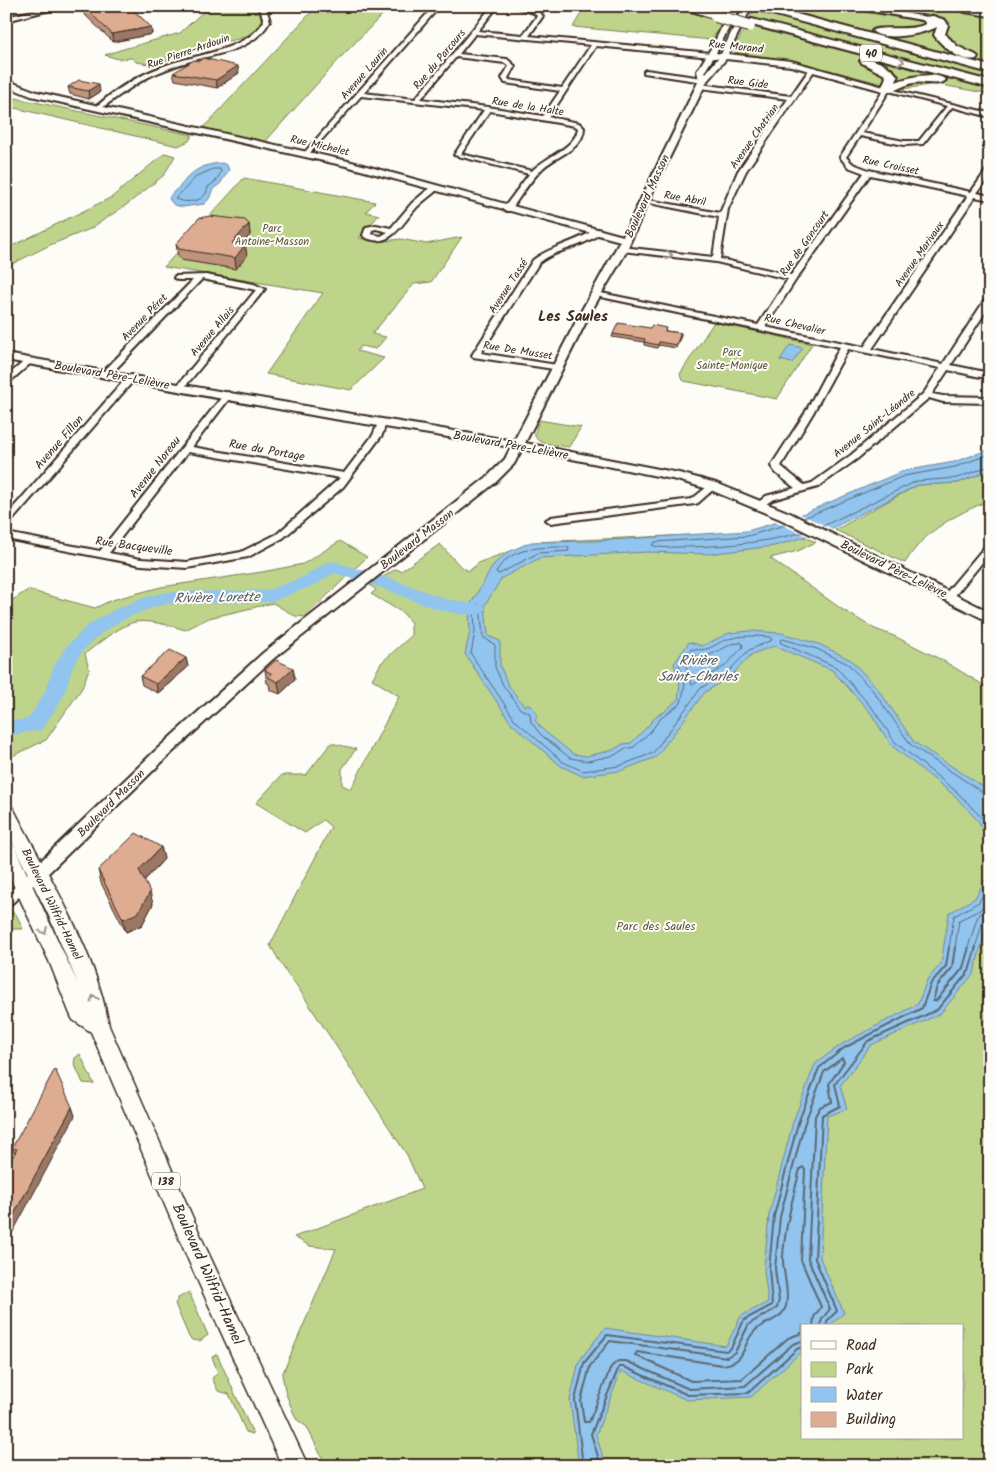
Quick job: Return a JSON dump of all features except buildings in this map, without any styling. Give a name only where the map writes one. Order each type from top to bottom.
[{"type":"highway","points":[[682,6],[751,24],[883,68],[892,77],[887,89]]},
{"type":"highway","points":[[696,6],[719,15]]},
{"type":"highway","points":[[758,7],[844,27],[881,32],[909,32],[927,28],[934,24],[927,18]]},
{"type":"highway","name":"40","points":[[758,7],[990,70]]},
{"type":"highway","points":[[927,18],[941,22],[943,25],[939,35],[953,48],[990,64]]},
{"type":"highway","name":"40","points":[[751,24],[990,85]]},
{"type":"highway","points":[[887,89],[913,79],[924,78],[948,81],[990,91]]},
{"type":"main road","name":"Boulevard Masson","points":[[701,83],[701,71],[736,6]]},
{"type":"main road","name":"Boulevard Masson","points":[[32,880],[160,755],[268,656],[491,480],[510,461],[557,368],[624,244],[701,83],[712,73],[723,56],[748,6]]},
{"type":"main road","points":[[848,6],[927,18]]},
{"type":"main road","name":"Rue Morand","points":[[711,55],[768,60],[813,68],[887,89]]},
{"type":"main road","name":"Rue Michelet","points":[[6,83],[34,94],[306,154],[597,232],[624,244]]},
{"type":"main road","name":"Boulevard Père-Lelièvre","points":[[6,357],[519,445],[658,472],[712,486],[760,505],[823,534],[990,618]]},
{"type":"main road","name":"Boulevard Wilfrid-Hamel","points":[[6,813],[32,880],[84,971],[95,1001],[99,1026],[198,1256],[295,1466]]},
{"type":"main road","name":"Boulevard Wilfrid-Hamel","points":[[6,848],[32,880]]},
{"type":"street","points":[[6,19],[63,6]]},
{"type":"street","name":"Rue Pierre-Ardouin","points":[[98,108],[147,75],[185,60],[228,49],[256,36],[267,21],[264,11],[259,6]]},
{"type":"street","name":"Avenue Laurin","points":[[306,154],[437,6]]},
{"type":"street","name":"Rue du Parcours","points":[[416,101],[495,6]]},
{"type":"street","points":[[515,6],[536,12],[540,16],[524,38]]},
{"type":"street","points":[[954,6],[965,10],[990,14]]},
{"type":"street","name":"Rue Morand","points":[[474,32],[711,55]]},
{"type":"street","points":[[544,118],[595,44]]},
{"type":"street","points":[[455,55],[507,61],[512,66],[505,78],[507,82],[564,90]]},
{"type":"street","name":"Avenue Chatrian","points":[[716,260],[724,209],[742,171],[813,68]]},
{"type":"street","name":"Rue Gide","points":[[646,72],[794,98]]},
{"type":"street","name":"Rue Morand","points":[[887,89],[990,115]]},
{"type":"street","name":"Rue Croisset","points":[[887,89],[843,157],[845,162],[854,168],[868,172],[990,198]]},
{"type":"street","name":"Rue de la Halte","points":[[359,94],[488,109],[577,124],[582,132],[571,148],[545,162],[534,173],[507,209]]},
{"type":"street","points":[[858,134],[904,143],[921,143],[950,106]]},
{"type":"street","points":[[488,109],[457,154],[534,173]]},
{"type":"street","name":"Avenue Marivaux","points":[[866,351],[990,169]]},
{"type":"street","name":"Rue de Goncourt","points":[[761,327],[793,278],[868,172]]},
{"type":"street","points":[[393,231],[415,205],[435,188]]},
{"type":"street","name":"Rue Abril","points":[[643,202],[723,216]]},
{"type":"street","name":"Avenue Tassé","points":[[476,355],[540,258],[544,254],[583,241],[597,232]]},
{"type":"street","points":[[624,244],[716,260],[793,278]]},
{"type":"street","points":[[178,278],[200,277]]},
{"type":"street","name":"Avenue Allais","points":[[180,387],[261,289],[254,286],[200,277]]},
{"type":"street","name":"Avenue Péret","points":[[106,374],[200,277]]},
{"type":"street","name":"Rue Chevalier","points":[[596,294],[990,376]]},
{"type":"street","name":"Avenue Saint-Léandre","points":[[760,505],[769,498],[815,485],[854,457],[927,396],[990,298]]},
{"type":"street","points":[[803,489],[779,471],[776,466],[809,413],[845,346]]},
{"type":"street","name":"Rue De Musset","points":[[476,355],[557,368]]},
{"type":"street","points":[[6,382],[28,361]]},
{"type":"street","name":"Avenue Fillon","points":[[6,522],[131,378]]},
{"type":"street","name":"Avenue Noreau","points":[[102,555],[228,395]]},
{"type":"street","points":[[927,396],[943,399],[990,400]]},
{"type":"street","name":"Rue Bacqueville","points":[[6,536],[141,562],[187,565],[244,555],[280,536],[340,484],[377,435],[382,422]]},
{"type":"street","name":"Rue du Portage","points":[[185,448],[345,476]]},
{"type":"street","points":[[551,520],[695,500],[712,486]]},
{"type":"street","points":[[949,596],[990,546]]},
{"type":"street","name":"Boulevard Masson","points":[[6,902],[32,880]]},
{"type":"green space","points":[[201,6],[252,6],[261,12],[261,22],[256,30],[248,35],[227,41],[197,44],[194,51],[174,56],[170,60],[149,64],[136,62],[132,58],[118,59],[105,55],[180,33],[205,10]]},
{"type":"green space","points":[[317,6],[391,6],[342,56],[265,142],[203,128]]},
{"type":"green space","points":[[571,6],[731,6],[712,40],[573,27],[583,10]]},
{"type":"green space","points":[[756,6],[826,6],[950,26],[949,21],[939,18],[865,6],[944,6],[948,9],[990,16],[990,94],[936,84],[903,89],[797,62],[735,52],[734,49]]},
{"type":"green space","points":[[6,96],[192,135],[189,141],[178,146],[6,106]]},
{"type":"green space","points":[[165,153],[175,156],[164,175],[129,203],[90,229],[50,245],[6,267],[6,249],[112,197]]},
{"type":"green space","name":"Parc Antoine-Masson","points":[[244,178],[375,202],[366,212],[379,215],[359,238],[376,242],[401,239],[426,244],[462,237],[431,282],[414,284],[372,334],[386,337],[376,349],[361,346],[357,351],[384,358],[351,390],[266,374],[323,293],[164,267]]},
{"type":"green space","name":"Parc Sainte-Monique","points":[[714,322],[812,344],[777,399],[684,381],[680,374]]},
{"type":"green space","points":[[539,420],[581,427],[569,447],[555,445],[536,439],[535,433]]},
{"type":"green space","points":[[990,470],[990,500],[953,518],[931,533],[913,551],[905,563],[835,530],[918,485],[958,483]]},
{"type":"green space","name":"Parc des Saules","points":[[735,533],[804,537],[816,542],[798,551],[770,558],[843,610],[875,629],[894,636],[942,660],[990,689],[990,1466],[326,1466],[307,1427],[296,1419],[286,1394],[282,1375],[336,1249],[310,1246],[294,1237],[422,1189],[407,1155],[295,983],[289,977],[270,945],[331,827],[323,820],[305,833],[256,803],[282,775],[306,775],[331,743],[356,749],[342,769],[342,785],[351,789],[399,696],[372,679],[381,663],[411,636],[411,623],[403,613],[371,594],[376,590],[370,585],[396,569],[401,571],[440,544],[461,567],[469,571],[480,562],[508,552],[503,557],[535,542]]},
{"type":"green space","points":[[340,541],[367,557],[305,617],[295,616],[273,603],[209,618],[185,630],[144,621],[131,623],[113,633],[85,654],[89,669],[82,688],[46,740],[6,759],[6,604],[28,590],[95,608],[112,600],[161,587],[303,564]]},
{"type":"green space","points":[[6,910],[11,910],[11,912],[16,914],[23,929],[6,929]]},
{"type":"green space","points":[[80,1054],[94,1084],[83,1083],[74,1063],[75,1058]]},
{"type":"green space","points":[[189,1292],[208,1335],[200,1341],[192,1340],[189,1337],[175,1304],[178,1298]]},
{"type":"green space","points":[[217,1354],[253,1434],[246,1432],[229,1394],[218,1391],[212,1378],[218,1373],[212,1357]]},
{"type":"water","points":[[222,163],[227,165],[229,170],[220,184],[213,189],[209,199],[204,204],[183,207],[174,205],[169,199],[173,192],[194,171],[204,166]]},
{"type":"water","points":[[790,345],[803,348],[792,363],[780,360]]},
{"type":"water","name":"Rivière Saint-Charles","points":[[990,449],[990,470],[958,483],[918,485],[829,530],[774,546],[708,554],[648,552],[540,558],[502,578],[485,605],[488,636],[500,641],[500,665],[507,683],[524,706],[528,704],[535,710],[537,716],[535,720],[543,730],[573,754],[587,756],[613,750],[623,744],[631,743],[657,715],[664,712],[678,699],[680,684],[674,664],[689,642],[702,646],[729,633],[750,631],[781,633],[819,644],[851,660],[878,689],[914,742],[990,791],[990,846],[979,822],[955,796],[891,745],[870,712],[832,670],[774,646],[752,654],[732,675],[705,692],[656,757],[620,771],[582,776],[561,766],[511,723],[465,654],[470,632],[469,607],[494,564],[508,552],[531,542],[595,541],[747,531],[795,517],[903,471],[954,462]]},
{"type":"water","points":[[990,871],[990,914],[974,973],[940,1014],[871,1045],[840,1086],[847,1109],[827,1116],[820,1258],[844,1313],[831,1324],[801,1324],[801,1352],[751,1397],[687,1400],[621,1371],[596,1435],[606,1466],[579,1466],[570,1400],[579,1361],[605,1328],[726,1346],[741,1316],[768,1302],[764,1270],[769,1215],[793,1122],[815,1064],[842,1044],[918,1004],[927,980],[941,964],[949,913],[975,898]]},
{"type":"pier","points":[[798,513],[835,530],[811,538],[773,521]]},
{"type":"waterway","name":"Rivière Lorette","points":[[6,729],[34,725],[54,694],[65,663],[72,651],[83,640],[108,621],[152,601],[166,598],[271,596],[311,580],[332,567],[383,582],[443,605],[477,609]]},
{"type":"district","name":"Les Saules","points":[[573,316]]}]
